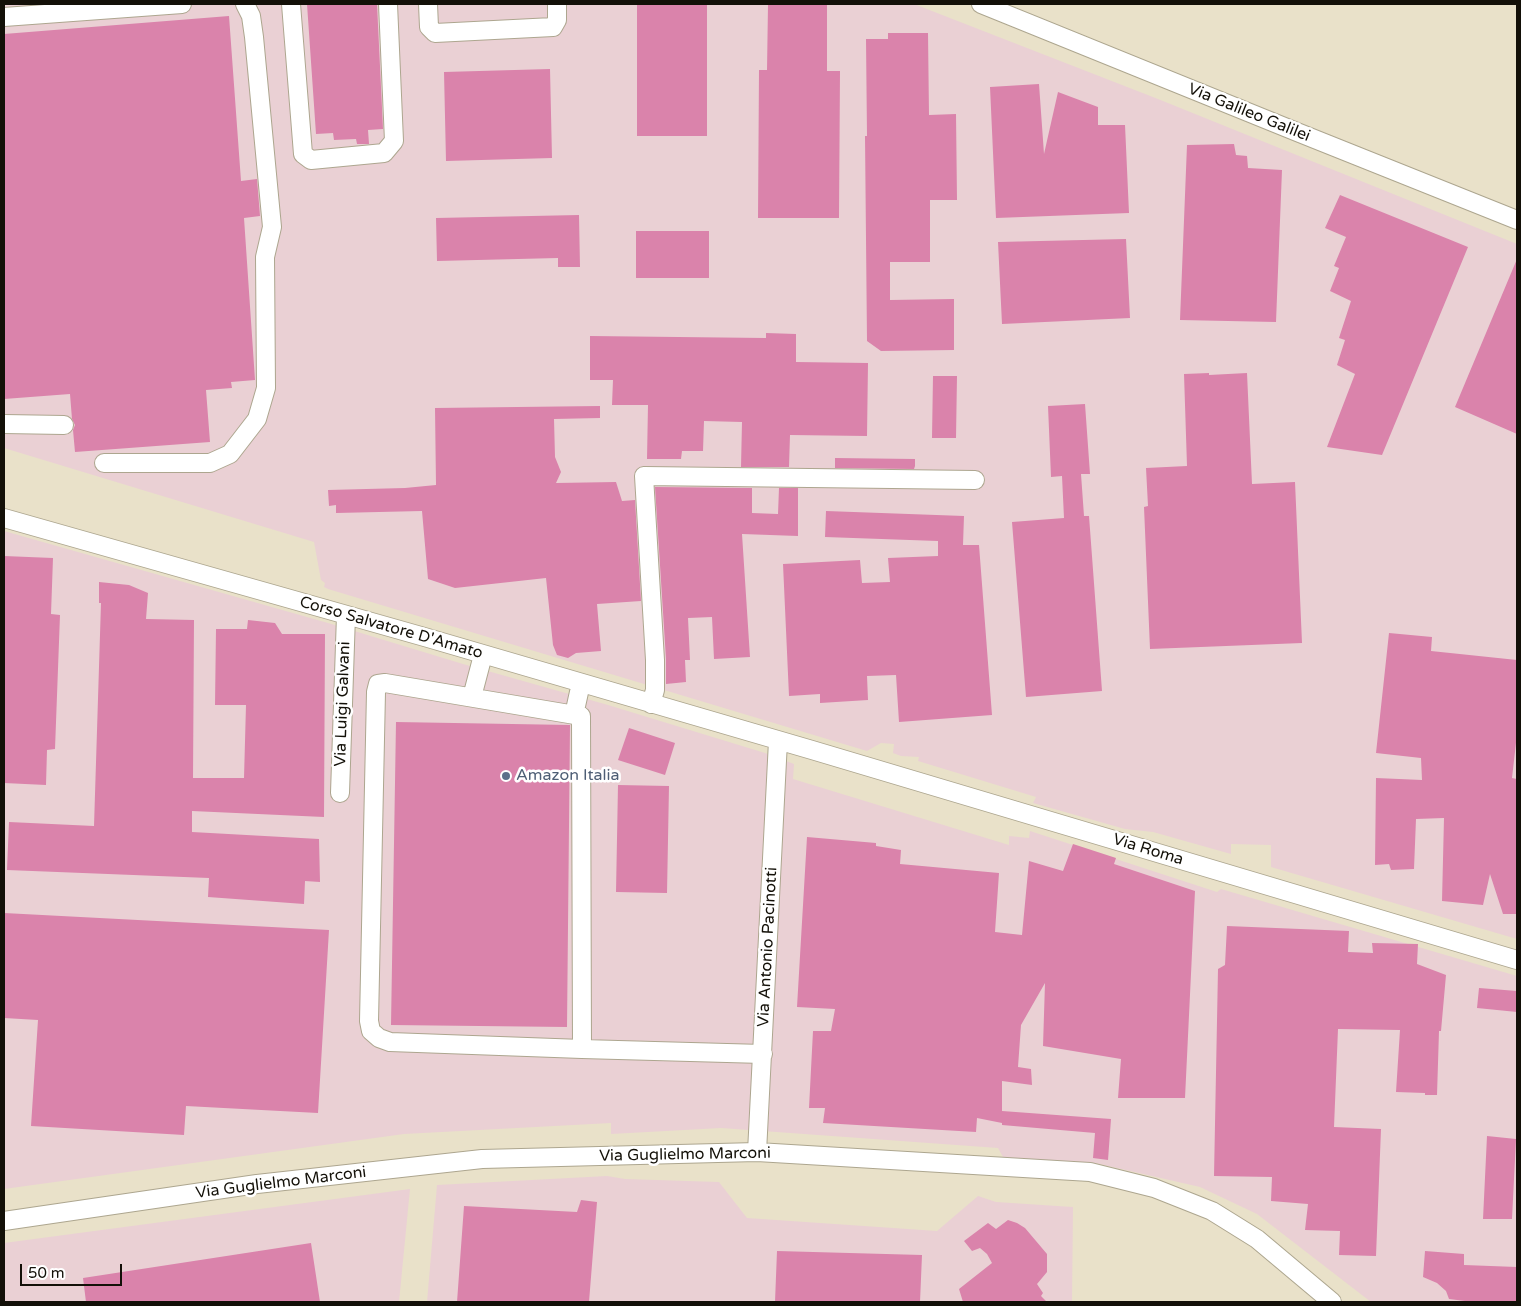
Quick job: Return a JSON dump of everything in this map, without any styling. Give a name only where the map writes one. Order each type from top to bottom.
[{"type":"street","points":[[4,17],[182,4]]},
{"type":"street","points":[[104,463],[210,463],[230,454],[257,419],[266,388],[266,257],[272,227],[254,37],[251,16],[245,4]]},
{"type":"street","points":[[291,4],[303,154],[311,160],[384,153],[394,141],[388,4]]},
{"type":"street","points":[[428,4],[429,27],[435,33],[553,27],[557,20],[557,4]]},
{"type":"street","name":"Via Galileo Galilei","points":[[981,4],[1517,220]]},
{"type":"street","points":[[4,424],[64,425]]},
{"type":"street","points":[[651,704],[655,690],[655,660],[644,476],[974,480]]},
{"type":"street","name":"Corso Salvatore D'Amato","points":[[4,518],[778,741]]},
{"type":"street","name":"Via Luigi Galvani","points":[[340,793],[346,615]]},
{"type":"street","points":[[472,697],[484,655]]},
{"type":"street","points":[[582,1048],[581,716],[385,683],[378,684],[376,692],[369,1021],[372,1031],[379,1038],[390,1042],[763,1054]]},
{"type":"street","points":[[574,715],[581,683]]},
{"type":"street","name":"Via Roma","points":[[778,741],[1517,960]]},
{"type":"street","name":"Via Antonio Pacinotti","points":[[756,1152],[763,1054],[778,741]]},
{"type":"street","name":"Via Guglielmo Marconi","points":[[4,1221],[257,1184],[482,1159],[756,1152],[1090,1172],[1154,1188],[1212,1211],[1257,1239],[1332,1302]]},
{"type":"shaded area","points":[[4,4],[914,4],[1158,99],[1517,244],[1517,939],[1271,867],[1271,845],[1231,844],[1231,854],[1153,832],[1125,829],[1033,803],[1036,797],[918,761],[919,757],[901,756],[893,753],[894,744],[881,743],[867,751],[328,589],[324,587],[325,583],[321,580],[314,542],[4,448]]},
{"type":"shaded area","points":[[4,531],[328,623],[765,753],[794,764],[793,779],[1009,845],[1009,836],[1029,838],[1030,831],[1217,892],[1221,889],[1517,976],[1517,1302],[1371,1302],[1257,1214],[1200,1187],[1095,1163],[1093,1170],[1003,1157],[998,1148],[721,1128],[611,1134],[611,1123],[404,1134],[4,1189]]},
{"type":"shaded area","points":[[607,1176],[625,1179],[719,1182],[747,1218],[937,1231],[978,1196],[996,1202],[1073,1207],[1072,1302],[427,1302],[437,1185]]},
{"type":"shaded area","points":[[410,1189],[399,1302],[4,1302],[4,1243]]},
{"type":"building","points":[[307,4],[377,4],[383,129],[368,130],[369,144],[357,144],[356,139],[334,140],[333,133],[316,134]]},
{"type":"building","points":[[637,4],[707,4],[707,136],[637,136]]},
{"type":"building","points":[[768,5],[827,5],[827,71],[840,71],[839,218],[758,218],[759,70],[767,70]]},
{"type":"building","points":[[229,16],[241,181],[257,179],[260,216],[244,218],[255,380],[231,382],[232,388],[206,390],[210,442],[75,452],[73,430],[75,425],[72,419],[70,394],[4,399],[4,34]]},
{"type":"building","points":[[888,33],[928,33],[929,115],[956,114],[957,200],[930,200],[930,262],[890,262],[890,300],[954,299],[954,350],[881,351],[867,341],[866,39],[888,39]]},
{"type":"building","points":[[550,69],[552,158],[446,161],[444,72]]},
{"type":"building","points":[[1039,84],[1044,154],[1058,92],[1098,107],[1098,125],[1125,125],[1129,213],[996,218],[990,87]]},
{"type":"building","points":[[1234,144],[1236,155],[1247,156],[1248,168],[1282,170],[1276,322],[1180,320],[1187,145]]},
{"type":"building","points":[[1340,195],[1468,247],[1382,455],[1327,447],[1355,374],[1337,365],[1345,340],[1339,338],[1351,301],[1330,291],[1339,268],[1334,266],[1346,237],[1325,228]]},
{"type":"building","points":[[579,215],[580,267],[558,267],[558,258],[437,261],[436,218]]},
{"type":"building","points":[[636,231],[709,231],[709,278],[636,278]]},
{"type":"building","points":[[1126,239],[1130,318],[1002,324],[998,242]]},
{"type":"building","points":[[1517,259],[1517,434],[1455,407]]},
{"type":"building","points":[[766,333],[796,334],[796,362],[868,363],[867,436],[790,435],[789,467],[741,467],[742,422],[704,421],[703,451],[682,451],[681,459],[647,459],[648,405],[612,405],[613,380],[590,380],[590,336],[766,338]]},
{"type":"building","points":[[1209,373],[1209,375],[1247,373],[1252,484],[1295,482],[1302,643],[1150,649],[1144,507],[1148,506],[1146,468],[1187,466],[1184,374]]},
{"type":"building","points":[[933,376],[957,376],[956,438],[932,438]]},
{"type":"building","points":[[1085,404],[1090,474],[1081,474],[1084,516],[1089,516],[1102,691],[1026,697],[1012,522],[1064,518],[1062,476],[1051,477],[1048,406]]},
{"type":"building","points":[[600,406],[600,418],[554,419],[555,457],[561,472],[556,483],[616,482],[622,501],[635,500],[641,601],[597,604],[601,651],[576,653],[568,658],[557,655],[553,645],[546,578],[455,588],[428,579],[422,511],[336,513],[336,505],[329,506],[328,490],[405,488],[436,485],[435,408]]},
{"type":"building","points":[[835,458],[915,459],[915,466],[914,469],[835,468]]},
{"type":"building","points":[[655,487],[752,488],[752,513],[778,514],[779,488],[798,488],[798,536],[742,534],[750,657],[714,659],[712,617],[688,618],[690,660],[685,660],[686,682],[666,684]]},
{"type":"building","points":[[826,511],[964,516],[963,545],[979,545],[992,715],[899,722],[896,675],[867,676],[868,700],[820,703],[820,694],[789,696],[783,564],[860,560],[862,583],[890,582],[888,558],[938,556],[938,541],[825,537]]},
{"type":"building","points":[[4,556],[53,558],[51,614],[60,615],[55,749],[47,750],[46,785],[4,783]]},
{"type":"building","points":[[99,582],[129,585],[148,593],[146,619],[194,620],[193,778],[244,778],[246,705],[215,705],[216,629],[247,629],[248,620],[275,623],[282,634],[325,634],[324,817],[192,811],[192,832],[319,839],[320,882],[305,881],[304,904],[208,897],[209,878],[7,870],[9,822],[94,826],[101,603],[99,603]]},
{"type":"building","points":[[1389,633],[1432,637],[1431,651],[1517,660],[1517,734],[1512,778],[1517,779],[1517,914],[1503,914],[1490,874],[1483,905],[1442,901],[1444,818],[1416,819],[1414,869],[1391,870],[1389,864],[1375,865],[1376,778],[1422,780],[1421,758],[1376,753]]},
{"type":"building","points":[[396,722],[570,725],[567,1027],[391,1025]]},
{"type":"building","points":[[629,728],[675,743],[665,775],[618,760]]},
{"type":"building","points":[[618,785],[669,786],[667,893],[616,892]]},
{"type":"building","points":[[807,837],[876,843],[876,846],[901,850],[900,864],[999,873],[995,932],[1022,935],[1029,861],[1063,871],[1073,844],[1116,858],[1114,864],[1195,891],[1185,1098],[1118,1098],[1121,1059],[1043,1046],[1045,983],[1021,1025],[1018,1067],[1031,1069],[1032,1085],[1002,1081],[1002,1111],[1111,1119],[1108,1160],[1093,1158],[1095,1133],[1002,1125],[1002,1123],[977,1118],[976,1132],[823,1123],[825,1108],[809,1108],[813,1031],[831,1031],[835,1009],[797,1007]]},
{"type":"building","points":[[4,913],[329,930],[318,1113],[186,1106],[184,1135],[31,1126],[38,1020],[4,1018]]},
{"type":"building","points":[[1227,926],[1349,931],[1348,952],[1373,953],[1372,943],[1418,944],[1417,964],[1446,975],[1441,1031],[1439,1031],[1437,1095],[1396,1092],[1400,1030],[1338,1029],[1334,1127],[1381,1129],[1376,1256],[1339,1255],[1340,1231],[1305,1230],[1308,1204],[1271,1201],[1272,1177],[1214,1176],[1218,969],[1225,965]]},
{"type":"building","points":[[1479,988],[1517,991],[1517,1012],[1477,1008]]},
{"type":"building","points":[[1487,1136],[1516,1139],[1512,1219],[1483,1219]]},
{"type":"building","points":[[581,1200],[597,1202],[589,1302],[457,1302],[464,1206],[577,1212]]},
{"type":"building","points":[[1008,1220],[1025,1228],[1047,1254],[1047,1272],[1037,1284],[1043,1293],[1041,1296],[1047,1302],[963,1302],[959,1289],[992,1263],[987,1254],[980,1248],[972,1251],[964,1241],[988,1223],[996,1229]]},
{"type":"building","points":[[311,1243],[320,1302],[86,1302],[83,1278]]},
{"type":"building","points":[[777,1251],[922,1255],[920,1302],[775,1302]]},
{"type":"building","points":[[1425,1251],[1464,1254],[1464,1265],[1517,1267],[1517,1302],[1473,1302],[1449,1299],[1446,1291],[1437,1283],[1423,1277]]},
{"type":"place","name":"Amazon Italia","points":[[506,776]]}]
